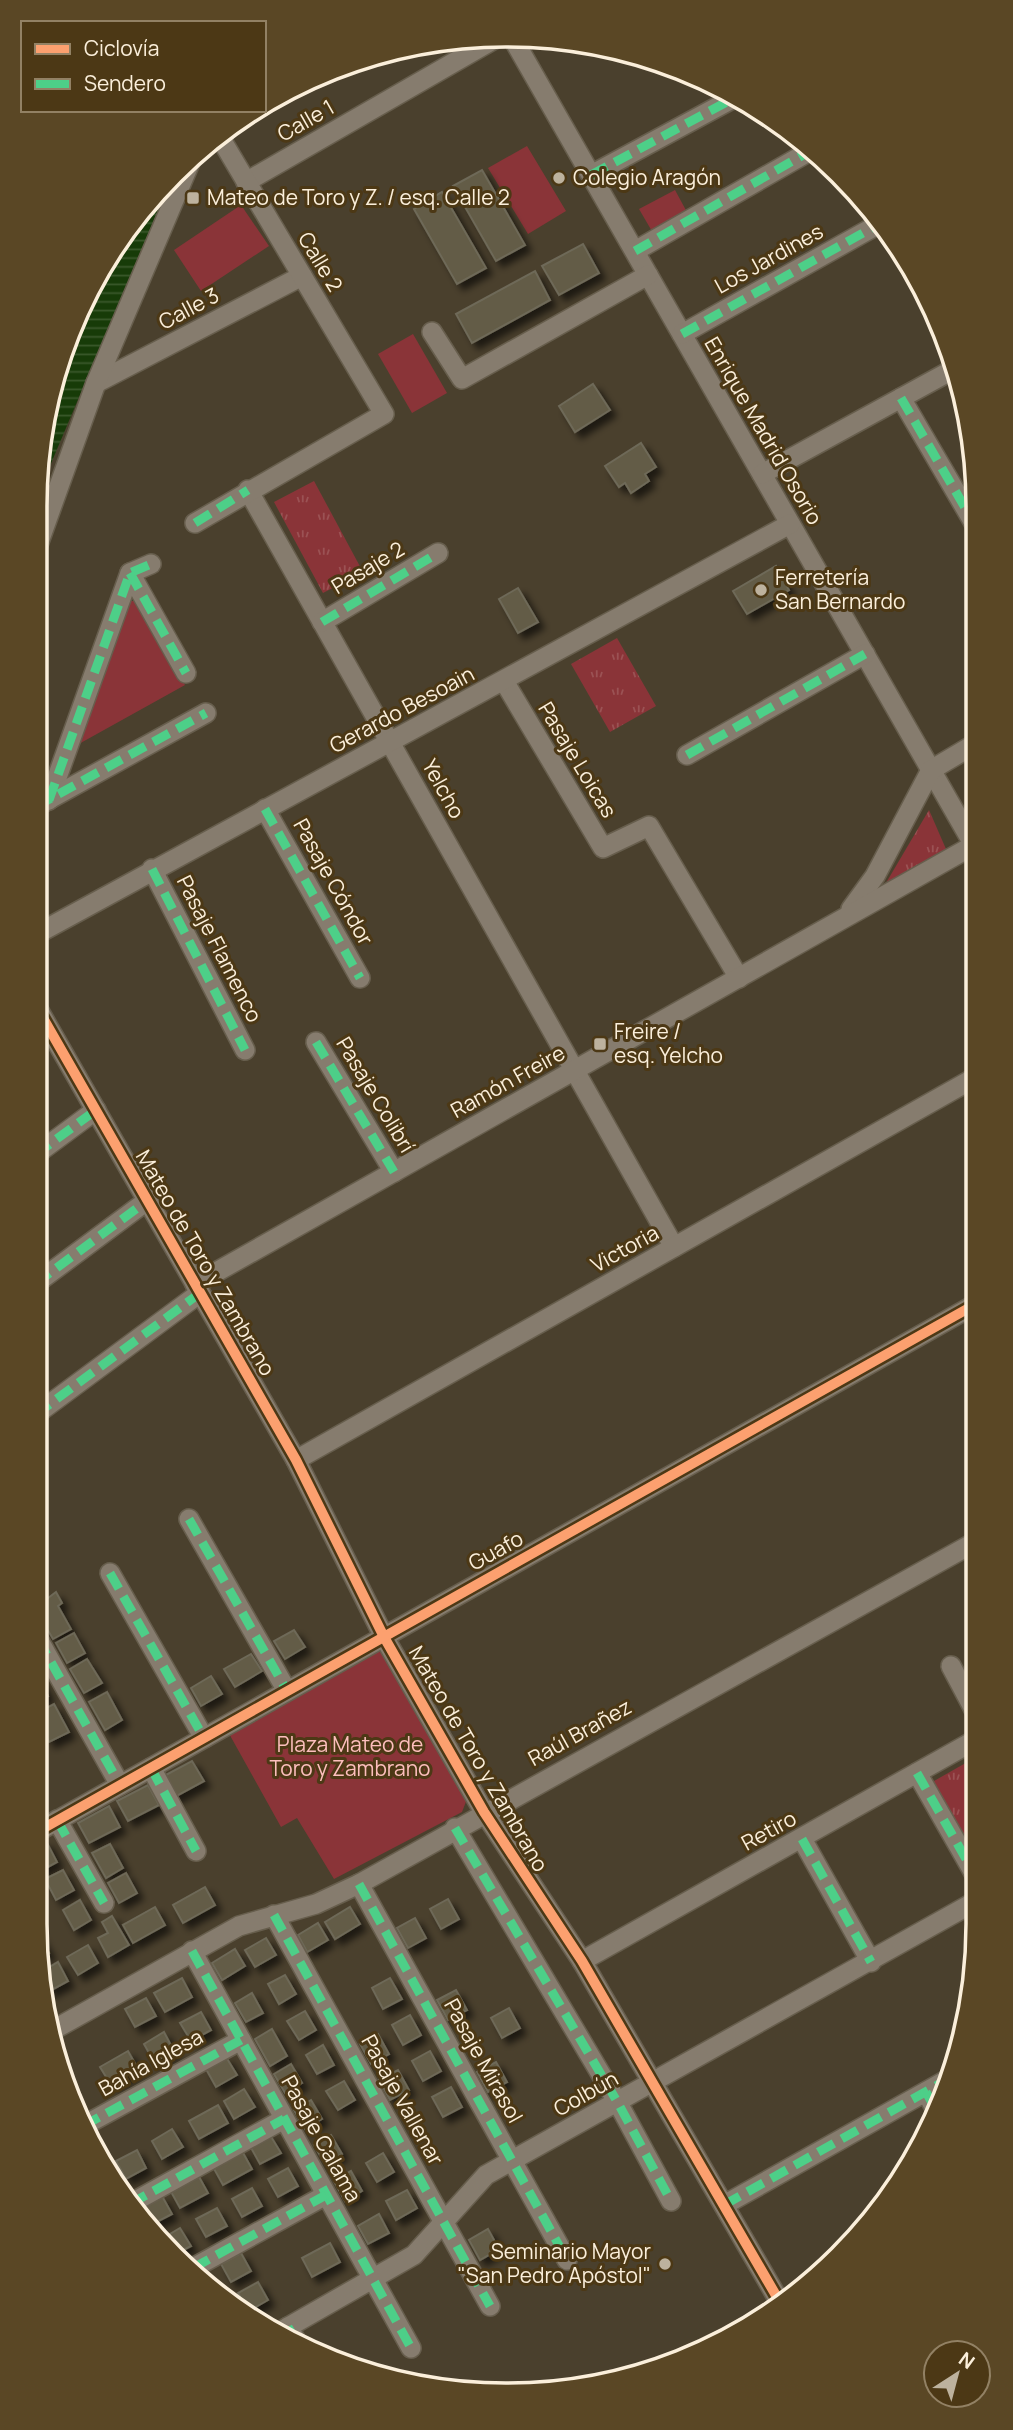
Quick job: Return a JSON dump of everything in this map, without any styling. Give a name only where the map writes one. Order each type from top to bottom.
[{"type":"street","name":"Enrique Madrid Osorio","points":[[518,47],[966,831]]},
{"type":"street","name":"Calle 1","points":[[246,182],[479,48]]},
{"type":"street","points":[[591,174],[724,102]]},
{"type":"street","name":"Calle 2","points":[[224,144],[384,414],[248,490]]},
{"type":"street","points":[[635,251],[802,155]]},
{"type":"street","points":[[47,520],[96,383],[182,182]]},
{"type":"street","name":"Los Jardines","points":[[682,334],[872,228]]},
{"type":"street","name":"Calle 3","points":[[96,383],[302,275]]},
{"type":"street","points":[[432,332],[462,379],[648,275]]},
{"type":"street","points":[[762,474],[946,374]]},
{"type":"street","points":[[901,398],[966,509]]},
{"type":"street","points":[[195,523],[248,490]]},
{"type":"street","name":"Yelcho","points":[[248,490],[674,1247]]},
{"type":"street","name":"Gerardo Besoain","points":[[47,928],[790,524]]},
{"type":"street","name":"Pasaje 2","points":[[322,622],[438,553]]},
{"type":"street","points":[[47,791],[130,573],[151,564]]},
{"type":"street","points":[[130,573],[186,673]]},
{"type":"street","points":[[687,755],[864,654]]},
{"type":"street","name":"Pasaje Loicas","points":[[504,681],[603,848],[649,826],[739,978]]},
{"type":"street","points":[[47,801],[206,713]]},
{"type":"street","points":[[930,770],[966,749]]},
{"type":"street","name":"Ramón Freire","points":[[843,918],[875,876],[930,770]]},
{"type":"street","name":"Pasaje Cóndor","points":[[265,809],[360,978]]},
{"type":"street","name":"Ramón Freire","points":[[47,1406],[198,1288],[394,1172],[966,851]]},
{"type":"street","name":"Pasaje Flamenco","points":[[152,869],[246,1050]]},
{"type":"street","name":"Mateo de Toro y Zambrano","points":[[47,1030],[148,1200],[296,1460],[384,1637],[484,1812],[582,1961],[776,2295]]},
{"type":"street","name":"Pasaje Colibrí","points":[[316,1042],[394,1172]]},
{"type":"street","name":"Victoria","points":[[296,1460],[966,1083]]},
{"type":"street","points":[[47,1146],[96,1111]]},
{"type":"street","points":[[47,1275],[148,1200]]},
{"type":"street","name":"Guafo","points":[[47,1825],[966,1310]]},
{"type":"street","points":[[189,1519],[287,1691]]},
{"type":"street","name":"Raúl Brañez","points":[[59,2026],[239,1926],[316,1904],[359,1884],[455,1828],[966,1547]]},
{"type":"street","points":[[110,1573],[204,1738]]},
{"type":"street","points":[[47,1655],[120,1785]]},
{"type":"street","points":[[951,1666],[966,1694]]},
{"type":"street","name":"Retiro","points":[[582,1961],[966,1746]]},
{"type":"street","points":[[151,1768],[195,1851]]},
{"type":"street","points":[[917,1773],[966,1859]]},
{"type":"street","points":[[57,1820],[104,1903]]},
{"type":"street","points":[[455,1828],[618,2103],[671,2202]]},
{"type":"street","points":[[802,1839],[871,1962]]},
{"type":"street","name":"Pasaje Mirasol","points":[[359,1884],[567,2260]]},
{"type":"street","name":"Colbún","points":[[288,2327],[414,2255],[479,2181],[966,1907]]},
{"type":"street","name":"Pasaje Vallenar","points":[[274,1914],[490,2306]]},
{"type":"street","name":"Pasaje Calama","points":[[192,1951],[411,2348]]},
{"type":"street","name":"Bahía Iglesa","points":[[92,2121],[241,2040]]},
{"type":"street","points":[[724,2205],[930,2100]]},
{"type":"street","points":[[139,2199],[284,2119]]},
{"type":"street","points":[[199,2265],[326,2195]]},
{"type":"green space","points":[[527,146],[566,211],[528,234],[488,168]]},
{"type":"green space","points":[[675,190],[688,214],[653,233],[639,209]]},
{"type":"green space","points":[[241,205],[269,246],[201,291],[174,250]]},
{"type":"green space","points":[[413,334],[447,393],[412,413],[378,354]]},
{"type":"green space","points":[[314,481],[363,572],[323,593],[274,502]]},
{"type":"green space","points":[[127,601],[138,601],[185,685],[77,745]]},
{"type":"green space","points":[[617,638],[656,706],[610,732],[571,664]]},
{"type":"green space","points":[[929,810],[946,849],[883,888]]},
{"type":"green space","name":"Plaza Mateo de Toro y Zambrano","points":[[377,1649],[383,1652],[467,1799],[462,1812],[334,1879],[297,1818],[281,1827],[227,1730]]},
{"type":"green space","points":[[966,1763],[966,1852],[927,1785]]},
{"type":"shaded area","points":[[160,205],[49,469],[56,417],[82,331],[125,251]]},
{"type":"building","points":[[482,170],[525,245],[496,261],[453,186]]},
{"type":"building","points":[[442,192],[486,268],[457,284],[414,209]]},
{"type":"building","points":[[583,244],[599,273],[559,295],[542,266]]},
{"type":"building","points":[[535,271],[550,300],[472,343],[456,314]]},
{"type":"building","points":[[593,384],[610,410],[575,432],[559,406]]},
{"type":"building","points":[[641,443],[656,467],[645,474],[649,481],[631,493],[625,483],[619,487],[605,466]]},
{"type":"building","name":"Ferretería San Bernardo","points":[[776,566],[789,590],[747,614],[733,591]]},
{"type":"building","points":[[518,588],[538,622],[518,633],[499,599]]},
{"type":"building","points":[[56,1592],[62,1603],[58,1606],[71,1629],[53,1639],[47,1629],[47,1599]]},
{"type":"building","points":[[294,1630],[305,1647],[285,1659],[274,1641]]},
{"type":"building","points":[[74,1633],[85,1653],[67,1663],[56,1643]]},
{"type":"building","points":[[251,1654],[262,1671],[235,1687],[224,1669]]},
{"type":"building","points":[[87,1659],[102,1683],[84,1693],[70,1669]]},
{"type":"building","points":[[211,1676],[222,1694],[201,1706],[191,1688]]},
{"type":"building","points":[[107,1692],[122,1720],[105,1730],[89,1702]]},
{"type":"building","points":[[54,1704],[69,1732],[49,1742],[47,1738],[47,1708]]},
{"type":"building","points":[[192,1761],[204,1781],[173,1798],[162,1777]]},
{"type":"building","points":[[148,1785],[159,1805],[128,1821],[117,1801]]},
{"type":"building","points":[[109,1806],[120,1827],[89,1843],[78,1823]]},
{"type":"building","points":[[47,1843],[57,1862],[47,1867]]},
{"type":"building","points":[[110,1844],[123,1868],[106,1878],[92,1853]]},
{"type":"building","points":[[63,1870],[74,1890],[56,1900],[47,1878]]},
{"type":"building","points":[[126,1873],[137,1893],[119,1903],[108,1883]]},
{"type":"building","points":[[205,1887],[215,1905],[183,1923],[173,1905]]},
{"type":"building","points":[[448,1899],[459,1919],[441,1929],[430,1909]]},
{"type":"building","points":[[80,1900],[91,1920],[74,1930],[63,1910]]},
{"type":"building","points":[[155,1907],[165,1925],[133,1943],[123,1925]]},
{"type":"building","points":[[350,1907],[360,1924],[335,1939],[325,1922]]},
{"type":"building","points":[[112,1916],[129,1945],[108,1957],[98,1938],[108,1933],[102,1922]]},
{"type":"building","points":[[415,1918],[426,1938],[408,1948],[397,1928]]},
{"type":"building","points":[[318,1923],[328,1940],[307,1952],[298,1935]]},
{"type":"building","points":[[266,1938],[276,1955],[255,1967],[245,1950]]},
{"type":"building","points":[[88,1945],[98,1963],[78,1975],[67,1957]]},
{"type":"building","points":[[235,1949],[245,1966],[222,1980],[212,1963]]},
{"type":"building","points":[[58,1962],[68,1981],[52,1990],[49,1967]]},
{"type":"building","points":[[285,1975],[296,1994],[279,2004],[268,1984]]},
{"type":"building","points":[[182,1978],[192,1997],[165,2012],[154,1993]]},
{"type":"building","points":[[390,1978],[402,1999],[383,2009],[372,1988]]},
{"type":"building","points":[[456,1990],[467,2010],[448,2020],[437,2000]]},
{"type":"building","points":[[252,1993],[263,2013],[246,2022],[235,2003]]},
{"type":"building","points":[[146,1998],[156,2016],[135,2027],[125,2009]]},
{"type":"building","points":[[509,2008],[520,2028],[502,2038],[491,2018]]},
{"type":"building","points":[[305,2011],[316,2030],[299,2040],[287,2021]]},
{"type":"building","points":[[201,2012],[211,2030],[191,2041],[180,2023]]},
{"type":"building","points":[[410,2015],[421,2035],[403,2045],[392,2025]]},
{"type":"building","points":[[272,2029],[287,2056],[270,2066],[255,2039]]},
{"type":"building","points":[[164,2032],[174,2051],[154,2062],[144,2044]]},
{"type":"building","points":[[378,2034],[389,2054],[371,2064],[360,2044]]},
{"type":"building","points":[[323,2045],[334,2065],[317,2074],[306,2055]]},
{"type":"building","points":[[128,2051],[138,2069],[111,2085],[100,2067]]},
{"type":"building","points":[[430,2051],[441,2071],[423,2081],[412,2061]]},
{"type":"building","points":[[226,2057],[237,2075],[216,2087],[206,2069]]},
{"type":"building","points":[[496,2062],[507,2082],[488,2092],[477,2072]]},
{"type":"building","points":[[291,2064],[302,2083],[285,2093],[274,2074]]},
{"type":"building","points":[[398,2070],[409,2090],[390,2100],[379,2080]]},
{"type":"building","points":[[344,2081],[355,2100],[338,2110],[326,2091]]},
{"type":"building","points":[[451,2087],[462,2107],[443,2117],[432,2097]]},
{"type":"building","points":[[244,2089],[255,2107],[234,2119],[224,2101]]},
{"type":"building","points":[[311,2100],[322,2119],[305,2129],[294,2110]]},
{"type":"building","points":[[218,2105],[228,2123],[199,2139],[189,2121]]},
{"type":"building","points":[[172,2129],[183,2147],[162,2159],[152,2141]]},
{"type":"building","points":[[270,2135],[281,2153],[260,2164],[250,2146]]},
{"type":"building","points":[[331,2135],[342,2154],[325,2164],[314,2145]]},
{"type":"building","points":[[137,2150],[146,2168],[126,2179],[116,2161]]},
{"type":"building","points":[[242,2151],[252,2169],[223,2185],[213,2167]]},
{"type":"building","points":[[383,2153],[394,2172],[377,2182],[366,2163]]},
{"type":"building","points":[[288,2168],[298,2186],[278,2197],[268,2179]]},
{"type":"building","points":[[351,2171],[362,2191],[345,2201],[334,2181]]},
{"type":"building","points":[[198,2175],[208,2193],[180,2208],[170,2190]]},
{"type":"building","points":[[252,2188],[262,2206],[242,2217],[232,2199]]},
{"type":"building","points":[[407,2190],[417,2208],[396,2220],[386,2201]]},
{"type":"building","points":[[162,2196],[172,2214],[157,2222],[144,2205]]},
{"type":"building","points":[[217,2208],[227,2226],[206,2237],[196,2219]]},
{"type":"building","points":[[379,2214],[389,2233],[368,2244],[358,2226]]},
{"type":"building","points":[[180,2228],[191,2246],[184,2250],[169,2235]]},
{"type":"building","points":[[488,2229],[499,2249],[480,2260],[469,2240]]},
{"type":"building","points":[[330,2243],[340,2262],[312,2277],[302,2258]]},
{"type":"building","points":[[241,2253],[251,2271],[231,2282],[221,2264]]},
{"type":"building","points":[[258,2282],[268,2300],[255,2307],[238,2293]]},
{"type":"marked path","points":[[591,175],[725,103]]},
{"type":"marked path","points":[[635,251],[802,155]]},
{"type":"marked path","points":[[682,334],[872,228]]},
{"type":"marked path","points":[[901,398],[966,509]]},
{"type":"marked path","points":[[195,523],[248,490]]},
{"type":"marked path","points":[[322,622],[438,553]]},
{"type":"marked path","points":[[49,800],[130,573],[151,564]]},
{"type":"marked path","points":[[130,573],[186,673]]},
{"type":"marked path","points":[[687,755],[865,654]]},
{"type":"marked path","points":[[47,800],[206,713]]},
{"type":"marked path","points":[[265,809],[360,978]]},
{"type":"marked path","points":[[152,869],[245,1050]]},
{"type":"marked path","points":[[316,1042],[394,1172]]},
{"type":"marked path","points":[[47,1146],[96,1110]]},
{"type":"marked path","points":[[47,1275],[148,1200]]},
{"type":"marked path","points":[[47,1406],[200,1293]]},
{"type":"marked path","points":[[189,1519],[287,1691]]},
{"type":"marked path","points":[[110,1573],[204,1738]]},
{"type":"marked path","points":[[47,1655],[120,1785]]},
{"type":"marked path","points":[[151,1768],[196,1851]]},
{"type":"marked path","points":[[917,1773],[966,1859]]},
{"type":"marked path","points":[[57,1820],[104,1903]]},
{"type":"marked path","points":[[455,1828],[618,2103],[671,2201]]},
{"type":"marked path","points":[[802,1839],[871,1962]]},
{"type":"marked path","points":[[359,1884],[567,2260]]},
{"type":"marked path","points":[[274,1915],[490,2306]]},
{"type":"marked path","points":[[192,1951],[411,2348]]},
{"type":"marked path","points":[[92,2121],[241,2040]]},
{"type":"marked path","points":[[724,2205],[936,2086]]},
{"type":"marked path","points":[[926,2092],[931,2100]]},
{"type":"marked path","points":[[139,2199],[284,2119]]},
{"type":"marked path","points":[[199,2265],[326,2195]]},
{"type":"cycle path","points":[[47,1025],[296,1460],[384,1637],[484,1812],[582,1961],[776,2295]]},
{"type":"cycle path","points":[[47,1826],[966,1310]]},
{"type":"place","name":"Colegio Aragón","points":[[559,178]]},
{"type":"place","name":"Mateo de Toro y Z. / esq. Calle 2","points":[[193,198]]},
{"type":"place","name":"Ferretería San Bernardo","points":[[761,590]]},
{"type":"place","name":"Freire / esq. Yelcho","points":[[600,1044]]},
{"type":"place","name":"Seminario Mayor \"San Pedro Apóstol\"","points":[[665,2264]]}]
